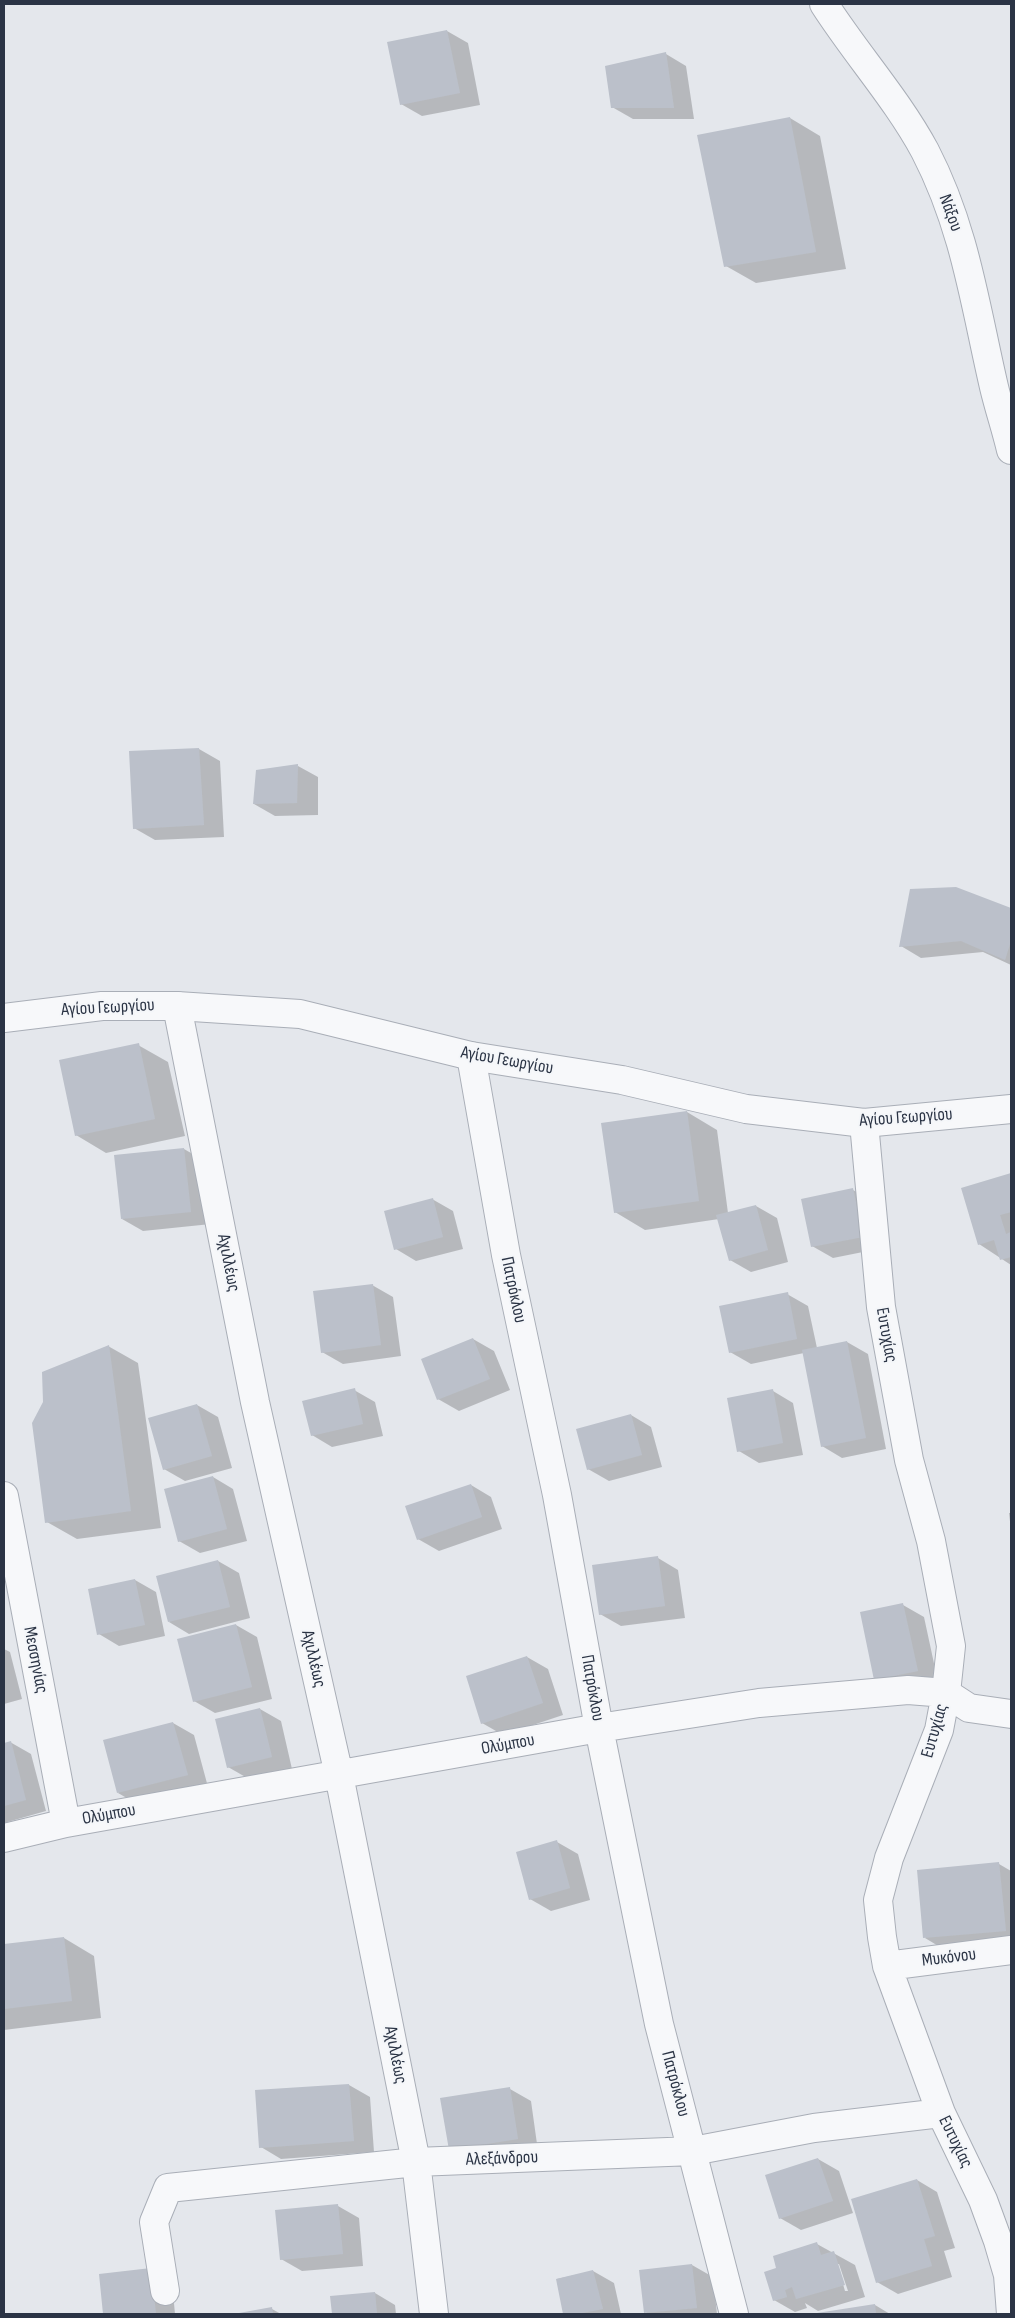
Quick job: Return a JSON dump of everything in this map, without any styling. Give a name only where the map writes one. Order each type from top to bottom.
[{"type":"street","name":"Νάξου","points":[[824,4],[850,44],[898,107],[925,151],[948,202],[970,273],[994,388],[1011,450]]},
{"type":"street","name":"Αγίου Γεωργίου","points":[[4,1018],[102,1006],[177,1006],[300,1014],[471,1056],[622,1080],[746,1109],[864,1124],[1011,1109]]},
{"type":"street","name":"Αχιλλέως","points":[[177,1006],[255,1402],[339,1775],[416,2162],[434,2314]]},
{"type":"street","name":"Πατρόκλου","points":[[471,1056],[506,1255],[557,1494],[599,1728],[659,2024],[734,2314]]},
{"type":"street","name":"Ευτυχίας","points":[[864,1124],[881,1307],[909,1460],[931,1541],[951,1646],[946,1693],[939,1730],[889,1858],[878,1900],[887,1966],[941,2113],[983,2200],[998,2241],[1008,2276],[1011,2314]]},
{"type":"street","name":"Μεσσηνίας","points":[[4,1496],[66,1823]]},
{"type":"street","name":"Ολύμπου","points":[[4,1838],[66,1823],[599,1728],[779,1702],[908,1690],[946,1693],[969,1708],[1011,1714]]},
{"type":"street","name":"Μυκόνου","points":[[887,1966],[1011,1950]]},
{"type":"street","name":"Αλεξάνδρου","points":[[165,2291],[154,2222],[168,2188],[416,2162],[693,2151],[814,2128],[941,2113]]},
{"type":"building","points":[[447,30],[460,93],[400,105],[387,42]]},
{"type":"building","points":[[666,52],[674,108],[611,108],[605,66]]},
{"type":"building","points":[[790,117],[816,252],[724,267],[697,135]]},
{"type":"building","points":[[199,748],[204,825],[133,829],[129,751]]},
{"type":"building","points":[[298,764],[297,803],[253,804],[256,770]]},
{"type":"building","points":[[956,887],[1011,908],[1011,941],[1005,960],[961,941],[899,947],[910,889]]},
{"type":"building","points":[[139,1043],[155,1119],[75,1136],[59,1060]]},
{"type":"building","points":[[687,1111],[699,1201],[614,1213],[601,1123]]},
{"type":"building","points":[[184,1148],[191,1212],[121,1219],[114,1155]]},
{"type":"building","points":[[1011,1173],[1011,1212],[1000,1215],[1006,1234],[1011,1232],[1011,1257],[1000,1260],[994,1240],[978,1245],[961,1188]]},
{"type":"building","points":[[853,1188],[863,1237],[811,1247],[801,1199]]},
{"type":"building","points":[[433,1198],[443,1237],[394,1250],[384,1211]]},
{"type":"building","points":[[756,1205],[768,1250],[729,1261],[716,1215]]},
{"type":"building","points":[[373,1284],[381,1345],[321,1353],[313,1291]]},
{"type":"building","points":[[788,1292],[797,1339],[729,1353],[719,1306]]},
{"type":"building","points":[[473,1338],[490,1379],[437,1400],[421,1359]]},
{"type":"building","points":[[847,1341],[866,1438],[821,1447],[802,1350]]},
{"type":"building","points":[[109,1345],[131,1511],[45,1523],[32,1423],[43,1402],[42,1372]]},
{"type":"building","points":[[355,1388],[363,1424],[311,1436],[302,1401]]},
{"type":"building","points":[[773,1389],[783,1443],[737,1452],[727,1398]]},
{"type":"building","points":[[197,1404],[212,1456],[163,1470],[148,1418]]},
{"type":"building","points":[[631,1414],[642,1455],[587,1470],[576,1429]]},
{"type":"building","points":[[213,1476],[227,1529],[178,1542],[164,1489]]},
{"type":"building","points":[[471,1484],[482,1517],[417,1540],[405,1506]]},
{"type":"building","points":[[658,1556],[665,1606],[599,1615],[592,1565]]},
{"type":"building","points":[[218,1560],[230,1607],[168,1622],[156,1576]]},
{"type":"building","points":[[135,1579],[145,1625],[97,1635],[88,1589]]},
{"type":"building","points":[[903,1603],[918,1671],[874,1680],[860,1612]]},
{"type":"building","points":[[236,1624],[252,1687],[193,1702],[177,1639]]},
{"type":"building","points":[[527,1656],[543,1703],[481,1724],[466,1676]]},
{"type":"building","points":[[260,1708],[272,1757],[227,1768],[215,1719]]},
{"type":"building","points":[[173,1722],[188,1775],[117,1793],[103,1740]]},
{"type":"building","points":[[11,1741],[26,1800],[4,1806],[4,1743]]},
{"type":"building","points":[[557,1840],[570,1888],[529,1900],[516,1852]]},
{"type":"building","points":[[999,1862],[1006,1931],[923,1938],[917,1870]]},
{"type":"building","points":[[64,1937],[72,2001],[4,2009],[4,1944]]},
{"type":"building","points":[[349,2084],[354,2141],[259,2148],[255,2090]]},
{"type":"building","points":[[510,2087],[518,2139],[449,2150],[440,2098]]},
{"type":"building","points":[[818,2158],[833,2201],[779,2219],[765,2175]]},
{"type":"building","points":[[917,2179],[935,2236],[924,2239],[932,2266],[876,2283],[851,2199]]},
{"type":"building","points":[[338,2204],[343,2254],[280,2260],[275,2210]]},
{"type":"building","points":[[817,2242],[821,2255],[834,2251],[845,2285],[796,2299],[792,2287],[785,2290],[787,2297],[773,2301],[764,2272],[776,2268],[773,2256]]},
{"type":"building","points":[[692,2264],[697,2308],[644,2313],[639,2270]]},
{"type":"building","points":[[151,2268],[156,2314],[103,2314],[99,2274]]},
{"type":"building","points":[[593,2270],[603,2309],[577,2314],[563,2314],[556,2279]]},
{"type":"building","points":[[375,2292],[377,2314],[332,2314],[330,2296]]},
{"type":"building","points":[[875,2304],[876,2314],[817,2314],[817,2313]]},
{"type":"building","points":[[272,2307],[273,2314],[239,2314],[239,2313]]}]
